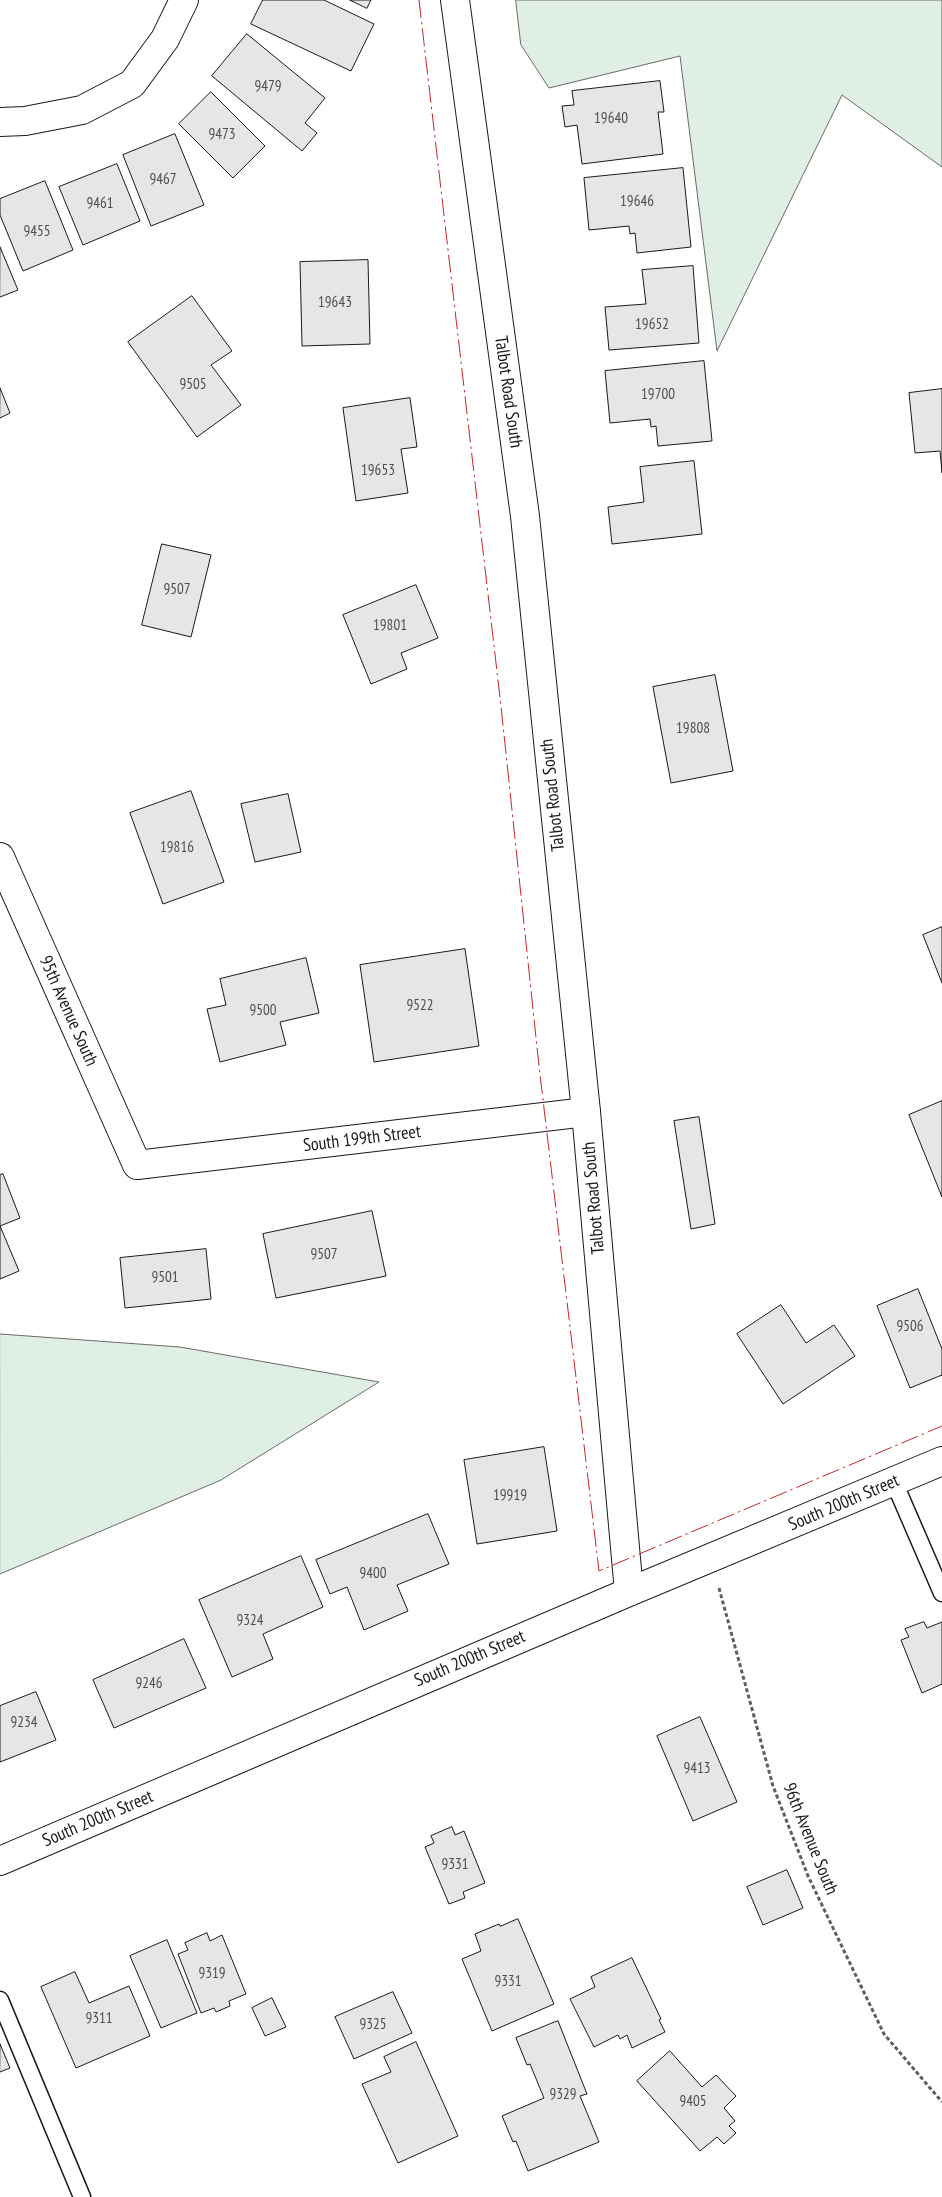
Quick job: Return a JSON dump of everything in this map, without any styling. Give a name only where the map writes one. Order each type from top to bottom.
[{"type":"street","points":[[0,122],[25,121],[82,110],[132,84],[165,39],[184,0]]},
{"type":"street","name":"Talbot Road South","points":[[455,0],[525,516],[586,1112],[629,1592]]},
{"type":"street","name":"95th Avenue South","points":[[0,857],[137,1165]]},
{"type":"street","name":"South 199th Street","points":[[137,1165],[586,1112]]},
{"type":"street","name":"South 200th Street","points":[[0,1861],[629,1592],[942,1461]]},
{"type":"lane","points":[[894,1482],[942,1593]]},
{"type":"lane","points":[[0,2000],[82,2197]]},
{"type":"path","name":"96th Avenue South","points":[[711,1559],[773,1786],[808,1876],[884,2034],[942,2102]]},
{"type":"green space","points":[[516,0],[942,0],[942,167],[842,95],[717,351],[680,56],[549,88],[521,45]]},
{"type":"green space","points":[[0,1334],[180,1347],[379,1382],[221,1480],[0,1574]]},
{"type":"building","points":[[263,0],[324,0],[374,24],[351,71],[251,24]]},
{"type":"building","points":[[350,0],[371,0],[367,8]]},
{"type":"building","points":[[247,34],[325,98],[305,123],[317,133],[302,151],[212,76]]},
{"type":"building","points":[[660,81],[664,112],[658,112],[663,154],[582,164],[577,125],[565,127],[562,106],[574,105],[572,91]]},
{"type":"building","points":[[211,92],[265,146],[233,178],[179,124]]},
{"type":"building","points":[[175,134],[204,205],[151,226],[123,155]]},
{"type":"building","points":[[117,164],[140,221],[83,245],[59,187]]},
{"type":"building","points":[[683,168],[691,247],[637,253],[635,233],[630,234],[629,226],[589,230],[584,178]]},
{"type":"building","points":[[45,181],[73,250],[23,271],[0,215],[0,199]]},
{"type":"building","points":[[0,247],[18,290],[0,297]]},
{"type":"building","points":[[368,260],[370,344],[302,346],[300,262]]},
{"type":"building","points":[[693,266],[699,343],[609,350],[605,307],[646,304],[642,270]]},
{"type":"building","points":[[192,296],[232,351],[211,365],[241,405],[197,437],[128,342]]},
{"type":"building","points":[[704,361],[712,441],[658,446],[656,426],[651,427],[650,419],[610,423],[605,371]]},
{"type":"building","points":[[0,388],[10,413],[0,418]]},
{"type":"building","points":[[942,389],[942,473],[940,451],[915,453],[909,393]]},
{"type":"building","points":[[410,398],[417,447],[401,449],[408,493],[356,501],[343,408]]},
{"type":"building","points":[[694,461],[702,534],[612,544],[608,507],[644,502],[640,467]]},
{"type":"building","points":[[162,544],[211,555],[191,637],[142,625]]},
{"type":"building","points":[[416,585],[438,638],[401,653],[407,669],[371,684],[343,615]]},
{"type":"building","points":[[715,675],[733,771],[671,783],[653,687]]},
{"type":"building","points":[[191,791],[224,882],[163,904],[130,813]]},
{"type":"building","points":[[288,794],[301,852],[255,862],[241,804]]},
{"type":"building","points":[[942,927],[942,983],[923,935]]},
{"type":"building","points":[[465,949],[479,1046],[374,1062],[360,965]]},
{"type":"building","points":[[306,958],[319,1013],[280,1022],[286,1045],[220,1062],[207,1009],[226,1005],[220,979]]},
{"type":"building","points":[[942,1101],[942,1197],[909,1115]]},
{"type":"building","points":[[699,1117],[715,1224],[691,1229],[674,1121]]},
{"type":"building","points":[[3,1174],[20,1218],[0,1226],[0,1175]]},
{"type":"building","points":[[372,1211],[386,1276],[276,1298],[263,1234]]},
{"type":"building","points":[[0,1226],[19,1271],[0,1279]]},
{"type":"building","points":[[206,1249],[211,1299],[125,1308],[120,1258]]},
{"type":"building","points":[[918,1289],[942,1349],[942,1375],[910,1388],[877,1306]]},
{"type":"building","points":[[781,1305],[806,1343],[834,1325],[855,1356],[783,1404],[737,1334]]},
{"type":"building","points":[[544,1447],[557,1531],[477,1544],[464,1460]]},
{"type":"building","points":[[428,1514],[449,1564],[397,1585],[408,1611],[364,1630],[347,1587],[330,1594],[316,1560]]},
{"type":"building","points":[[301,1556],[323,1607],[263,1634],[273,1659],[232,1677],[199,1600]]},
{"type":"building","points":[[924,1622],[927,1628],[942,1622],[942,1684],[922,1693],[901,1640],[909,1637],[905,1629]]},
{"type":"building","points":[[184,1639],[206,1688],[114,1728],[93,1680]]},
{"type":"building","points":[[36,1692],[56,1740],[0,1762],[0,1706]]},
{"type":"building","points":[[700,1717],[737,1802],[693,1821],[657,1736]]},
{"type":"building","points":[[452,1827],[455,1835],[464,1831],[485,1883],[463,1892],[465,1898],[449,1904],[425,1847],[434,1843],[431,1836]]},
{"type":"building","points":[[787,1870],[803,1908],[763,1925],[747,1887]]},
{"type":"building","points":[[518,1919],[554,2004],[492,2031],[462,1959],[481,1951],[475,1934],[499,1924],[500,1926]]},
{"type":"building","points":[[207,1933],[210,1941],[222,1935],[246,1994],[229,2001],[230,2006],[216,2012],[214,2008],[201,2013],[178,1954],[188,1950],[185,1943]]},
{"type":"building","points":[[167,1940],[197,2013],[161,2028],[130,1956]]},
{"type":"building","points":[[632,1958],[661,2019],[659,2020],[665,2032],[632,2048],[627,2035],[620,2039],[618,2035],[594,2047],[570,1999],[595,1987],[591,1977]]},
{"type":"building","points":[[75,1972],[89,2003],[129,1986],[150,2036],[76,2068],[41,1987]]},
{"type":"building","points":[[393,1992],[412,2033],[354,2059],[335,2017]]},
{"type":"building","points":[[272,1998],[286,2027],[265,2036],[252,2008]]},
{"type":"building","points":[[558,2021],[587,2094],[580,2096],[599,2142],[528,2171],[516,2141],[513,2142],[502,2116],[544,2098],[530,2064],[527,2065],[516,2038]]},
{"type":"building","points":[[416,2042],[458,2136],[398,2163],[362,2084],[391,2072],[384,2057]]},
{"type":"building","points":[[0,2044],[10,2068],[0,2072]]},
{"type":"building","points":[[670,2051],[702,2087],[716,2075],[736,2096],[724,2108],[735,2121],[729,2126],[736,2133],[724,2144],[717,2137],[700,2151],[637,2081]]},
{"type":"power","points":[[419,0],[501,706],[539,1066],[599,1571],[942,1426]]}]
